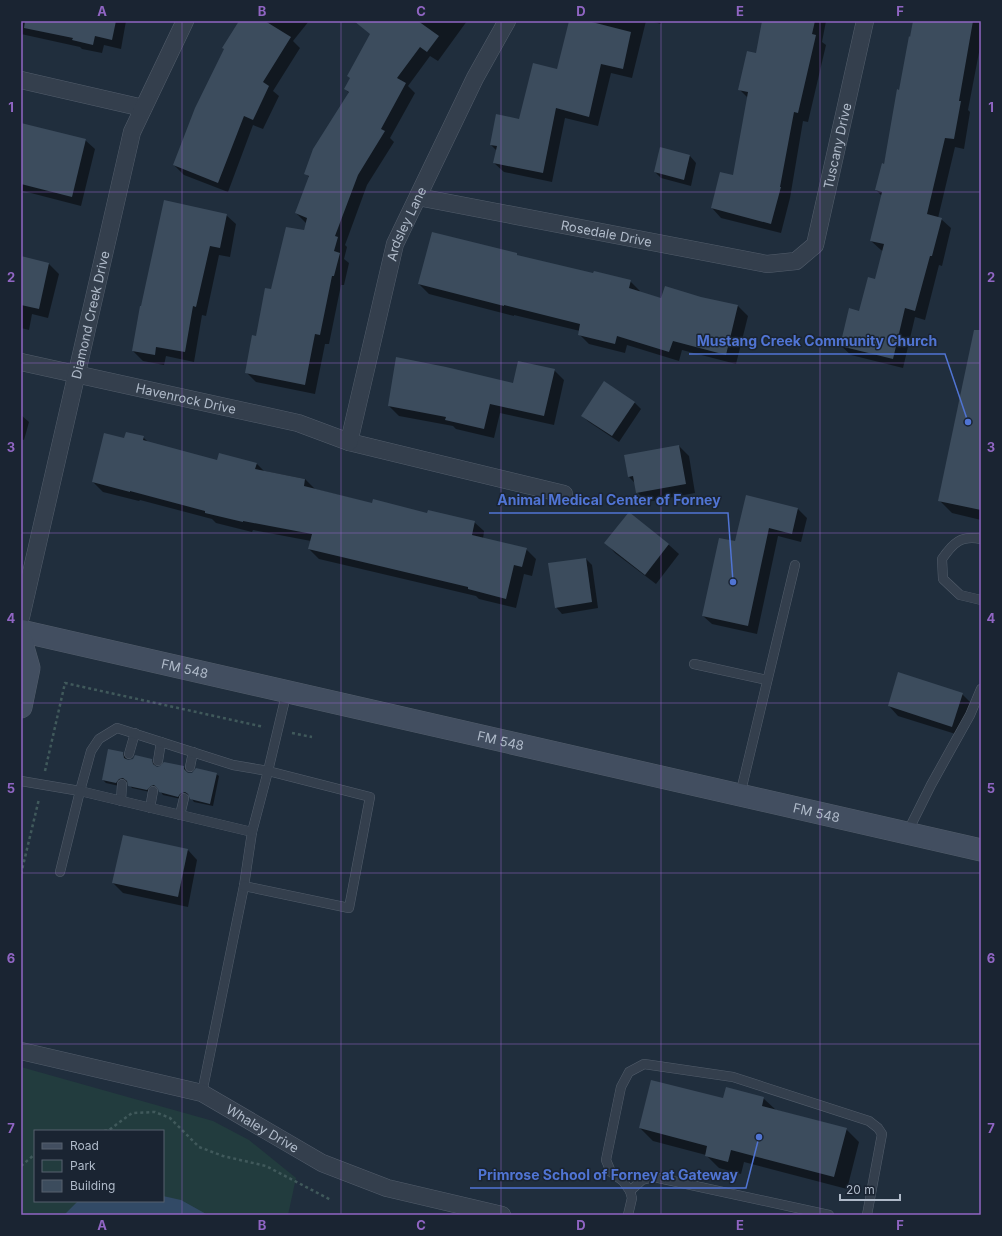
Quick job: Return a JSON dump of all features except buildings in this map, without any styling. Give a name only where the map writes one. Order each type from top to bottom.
[{"type":"main road","name":"FM 548","points":[[21,631],[981,850]]},
{"type":"main road","points":[[21,640],[29,668],[21,707]]},
{"type":"street","name":"Diamond Creek Drive","points":[[21,617],[132,132],[185,21]]},
{"type":"street","name":"Ardsley Lane","points":[[349,442],[395,244],[474,78],[507,21]]},
{"type":"street","name":"Tuscany Drive","points":[[796,261],[815,245],[865,21]]},
{"type":"street","points":[[21,80],[144,108]]},
{"type":"street","name":"Rosedale Drive","points":[[418,197],[767,264],[796,261]]},
{"type":"street","name":"Havenrock Drive","points":[[21,362],[298,423],[349,442],[564,494]]},
{"type":"street","name":"Whaley Drive","points":[[21,1051],[202,1093],[322,1163],[387,1188],[502,1215]]},
{"type":"lane","points":[[981,539],[970,537],[952,544],[942,559],[943,579],[960,595],[981,600]]},
{"type":"lane","points":[[740,795],[795,565]]},
{"type":"lane","points":[[694,664],[767,680]]},
{"type":"lane","points":[[907,833],[931,785],[970,715],[981,690]]},
{"type":"lane","points":[[202,1093],[244,886],[252,832],[287,692]]},
{"type":"lane","points":[[60,872],[91,751],[99,739],[117,728],[233,765],[268,771],[370,797],[349,908],[244,886]]},
{"type":"lane","points":[[129,754],[135,733]]},
{"type":"lane","points":[[158,761],[161,742]]},
{"type":"lane","points":[[190,767],[193,752]]},
{"type":"lane","points":[[21,781],[80,791],[252,832]]},
{"type":"lane","points":[[121,801],[122,784]]},
{"type":"lane","points":[[150,808],[153,791]]},
{"type":"lane","points":[[180,815],[184,798]]},
{"type":"lane","points":[[628,1215],[632,1198],[630,1191],[623,1181],[611,1172],[606,1160],[621,1087],[629,1072],[644,1064],[733,1077],[869,1121],[878,1128],[882,1134],[867,1215]]},
{"type":"lane","points":[[630,1191],[642,1180],[654,1177],[829,1215]]},
{"type":"path","points":[[109,1130],[132,1113],[155,1112],[170,1118],[199,1147],[223,1156],[266,1166],[331,1200]]},
{"type":"path","points":[[21,1166],[34,1155]]},
{"type":"green space","points":[[21,1067],[213,1121],[249,1140],[296,1178],[288,1215],[21,1215]]},
{"type":"water","points":[[164,1196],[181,1200],[208,1215],[64,1215],[77,1202],[164,1202]]},
{"type":"place","name":"Mustang Creek Community Church","points":[[968,422]]},
{"type":"place","name":"Animal Medical Center of Forney","points":[[733,582]]},
{"type":"place","name":"Primrose School of Forney at Gateway","points":[[759,1137]]}]
